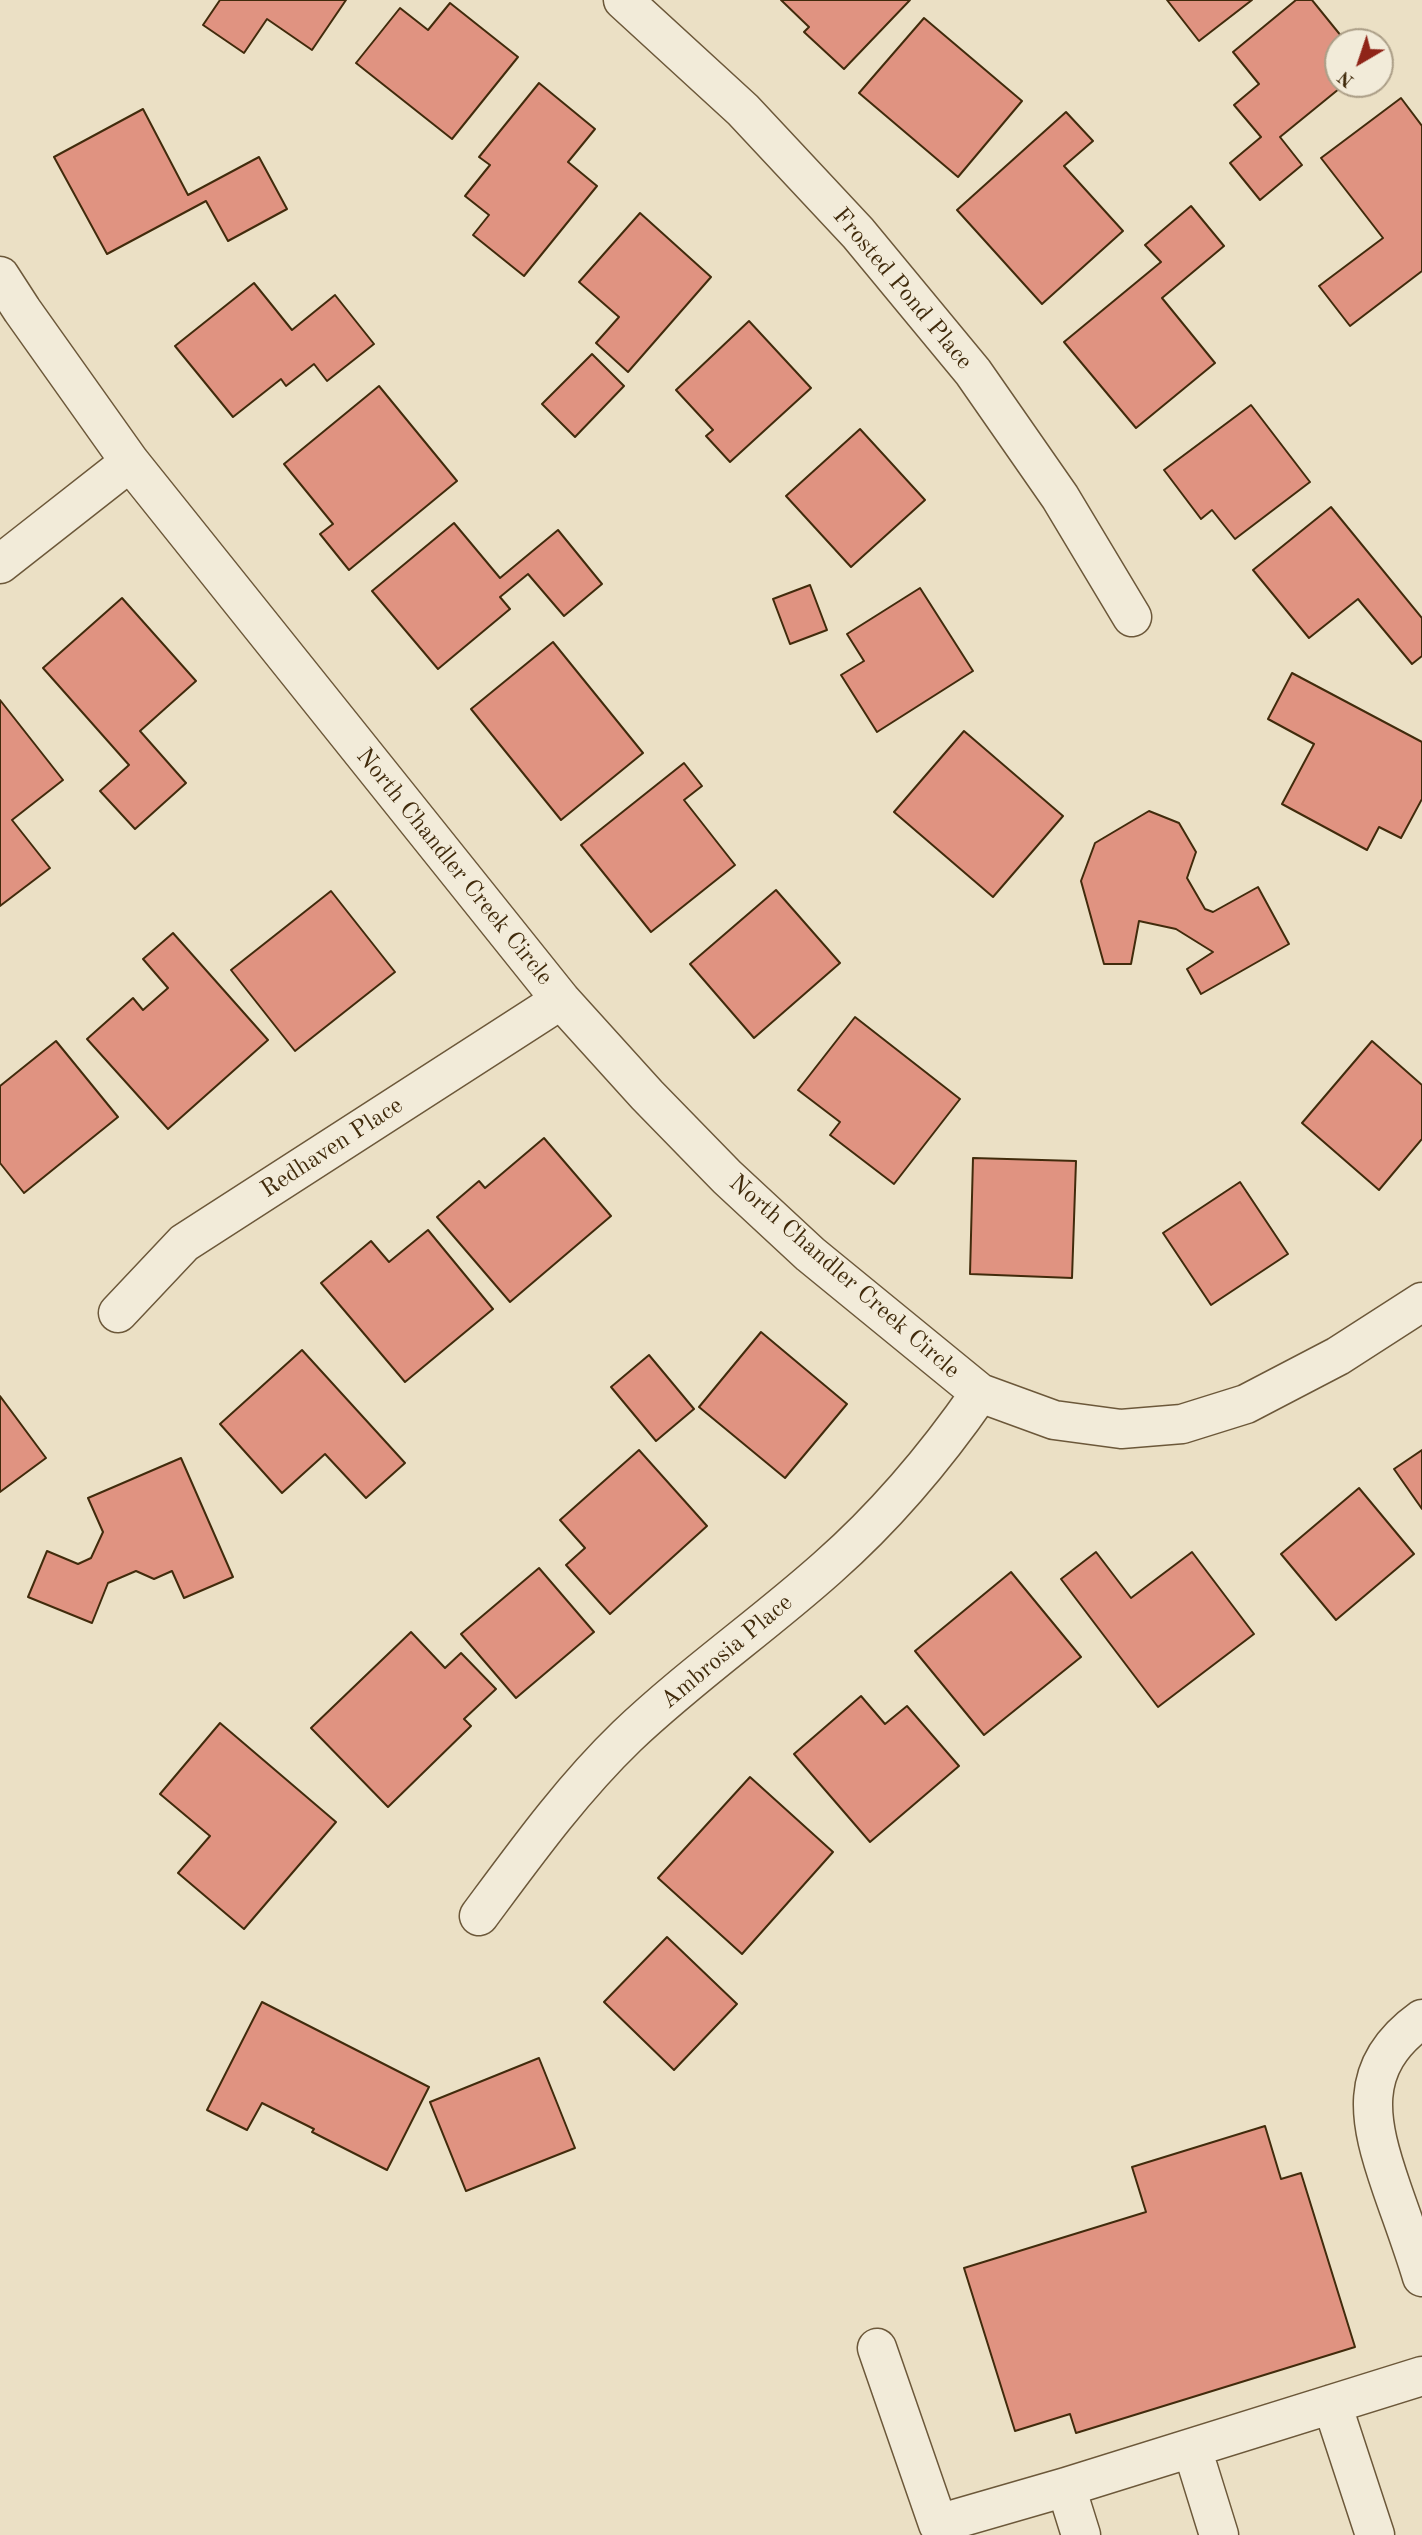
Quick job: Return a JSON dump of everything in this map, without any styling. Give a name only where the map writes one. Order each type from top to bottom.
[{"type":"street","name":"Frosted Pond Place","points":[[624,0],[752,119],[858,233],[973,372],[1060,497],[1132,617]]},
{"type":"street","name":"North Chandler Creek Circle","points":[[0,276],[130,462],[561,1000],[647,1095],[727,1177],[810,1254],[981,1393],[1055,1420],[1121,1429],[1182,1424],[1246,1404],[1338,1356],[1422,1302]]},
{"type":"street","points":[[0,564],[130,462]]},
{"type":"street","name":"Redhaven Place","points":[[118,1313],[184,1243],[561,1000]]},
{"type":"street","name":"Ambrosia Place","points":[[479,1916],[547,1824],[627,1736],[827,1568],[875,1523],[922,1472],[981,1393]]},
{"type":"street","points":[[1421,2272],[1380,2154],[1373,2123],[1372,2101],[1376,2078],[1387,2056],[1399,2040],[1422,2019]]},
{"type":"street","points":[[877,2348],[938,2524],[1422,2376]]},
{"type":"street","points":[[1332,2404],[1376,2535]]},
{"type":"street","points":[[1192,2448],[1219,2535]]},
{"type":"street","points":[[1066,2487],[1081,2535]]},
{"type":"building","points":[[220,0],[346,0],[312,50],[267,19],[244,53],[203,25]]},
{"type":"building","points":[[781,0],[910,0],[844,69],[804,32],[809,27]]},
{"type":"building","points":[[1167,0],[1252,0],[1199,41]]},
{"type":"building","points":[[1296,0],[1312,0],[1335,28],[1324,28],[1324,98],[1328,98],[1280,137],[1302,165],[1260,200],[1230,163],[1261,137],[1234,105],[1259,84],[1233,52]]},
{"type":"building","points":[[450,3],[518,57],[452,139],[356,63],[400,8],[428,30]]},
{"type":"building","points":[[924,18],[1022,101],[958,177],[859,93]]},
{"type":"building","points":[[539,83],[595,129],[568,162],[597,186],[524,276],[473,235],[489,215],[465,196],[490,165],[479,157]]},
{"type":"building","points":[[1401,98],[1422,126],[1422,271],[1350,326],[1319,286],[1383,238],[1321,158]]},
{"type":"building","points":[[143,109],[188,195],[259,157],[287,209],[228,241],[206,201],[107,254],[54,157]]},
{"type":"building","points":[[1066,112],[1093,141],[1064,166],[1123,231],[1042,304],[957,210]]},
{"type":"building","points":[[1191,206],[1224,246],[1162,298],[1215,363],[1136,428],[1064,342],[1161,262],[1145,245]]},
{"type":"building","points":[[640,213],[711,277],[628,372],[596,343],[619,317],[579,282]]},
{"type":"building","points":[[254,283],[292,330],[335,295],[374,344],[327,381],[314,364],[286,386],[281,379],[233,417],[175,346]]},
{"type":"building","points":[[749,321],[811,388],[730,462],[706,436],[713,430],[676,390]]},
{"type":"building","points":[[592,354],[624,386],[575,437],[542,404]]},
{"type":"building","points":[[379,386],[457,481],[349,570],[320,534],[333,524],[284,464]]},
{"type":"building","points":[[1251,405],[1310,482],[1235,539],[1212,510],[1201,519],[1164,470]]},
{"type":"building","points":[[860,429],[925,500],[851,567],[786,496]]},
{"type":"building","points":[[1331,507],[1422,618],[1422,656],[1412,664],[1358,599],[1309,638],[1253,570]]},
{"type":"building","points":[[454,523],[500,578],[558,530],[602,584],[564,616],[528,574],[500,597],[510,609],[438,669],[372,591]]},
{"type":"building","points":[[810,585],[827,630],[790,644],[773,599]]},
{"type":"building","points":[[920,588],[973,671],[877,732],[841,675],[864,661],[847,634]]},
{"type":"building","points":[[122,598],[196,681],[140,731],[186,783],[135,829],[100,791],[129,765],[43,668]]},
{"type":"building","points":[[553,642],[643,753],[561,820],[471,709]]},
{"type":"building","points":[[1292,673],[1422,742],[1422,799],[1401,838],[1379,827],[1367,850],[1282,804],[1314,744],[1268,719]]},
{"type":"building","points":[[0,700],[63,780],[12,820],[50,868],[0,906]]},
{"type":"building","points":[[964,731],[1063,816],[993,897],[894,812]]},
{"type":"building","points":[[684,763],[702,786],[684,800],[735,865],[651,932],[581,845]]},
{"type":"building","points":[[1149,811],[1179,823],[1196,852],[1187,878],[1205,909],[1213,912],[1258,887],[1289,944],[1201,994],[1187,969],[1213,952],[1176,929],[1139,921],[1131,964],[1104,964],[1081,881],[1095,843]]},
{"type":"building","points":[[776,890],[840,963],[754,1038],[690,964]]},
{"type":"building","points":[[331,891],[395,972],[295,1051],[231,970]]},
{"type":"building","points":[[173,933],[268,1040],[168,1129],[87,1039],[133,998],[143,1010],[168,988],[143,959]]},
{"type":"building","points":[[855,1017],[960,1099],[894,1184],[830,1135],[840,1122],[798,1090]]},
{"type":"building","points":[[56,1041],[118,1117],[24,1193],[0,1163],[0,1086]]},
{"type":"building","points":[[1372,1041],[1422,1085],[1422,1139],[1379,1190],[1302,1123]]},
{"type":"building","points":[[544,1138],[611,1216],[510,1302],[437,1217],[479,1181],[485,1188]]},
{"type":"building","points":[[973,1158],[1076,1161],[1072,1278],[970,1274]]},
{"type":"building","points":[[1240,1182],[1288,1254],[1211,1305],[1163,1233]]},
{"type":"building","points":[[428,1230],[493,1309],[405,1382],[321,1283],[371,1241],[389,1262]]},
{"type":"building","points":[[761,1332],[847,1404],[785,1478],[699,1407]]},
{"type":"building","points":[[302,1350],[405,1463],[366,1498],[325,1454],[282,1493],[220,1424]]},
{"type":"building","points":[[649,1355],[694,1409],[656,1441],[611,1387]]},
{"type":"building","points":[[0,1396],[46,1458],[0,1492]]},
{"type":"building","points":[[639,1450],[707,1526],[610,1614],[566,1565],[585,1548],[560,1520]]},
{"type":"building","points":[[1422,1450],[1422,1509],[1394,1469]]},
{"type":"building","points":[[181,1458],[233,1577],[184,1598],[172,1571],[154,1579],[136,1571],[108,1583],[92,1623],[28,1597],[47,1551],[78,1564],[91,1558],[103,1532],[88,1498]]},
{"type":"building","points":[[1359,1488],[1414,1554],[1336,1620],[1281,1554]]},
{"type":"building","points":[[1096,1552],[1131,1598],[1192,1552],[1254,1634],[1158,1707],[1061,1579]]},
{"type":"building","points":[[539,1568],[594,1632],[516,1698],[461,1634]]},
{"type":"building","points":[[1011,1572],[1081,1657],[984,1735],[915,1651]]},
{"type":"building","points":[[411,1632],[445,1668],[461,1653],[496,1689],[464,1719],[471,1726],[388,1807],[311,1728]]},
{"type":"building","points":[[861,1696],[885,1724],[907,1706],[959,1766],[870,1842],[794,1754]]},
{"type":"building","points":[[220,1723],[336,1822],[244,1929],[178,1873],[210,1836],[160,1794]]},
{"type":"building","points":[[750,1777],[833,1852],[742,1954],[658,1878]]},
{"type":"building","points":[[667,1937],[737,2004],[674,2070],[604,2002]]},
{"type":"building","points":[[262,2002],[429,2087],[387,2170],[262,2103],[247,2130],[207,2110]]},
{"type":"building","points":[[539,2058],[575,2148],[466,2191],[430,2102]]},
{"type":"building","points":[[1265,2126],[1281,2179],[1301,2173],[1355,2347],[1076,2433],[1070,2414],[1015,2431],[964,2268],[1146,2212],[1132,2167]]}]
